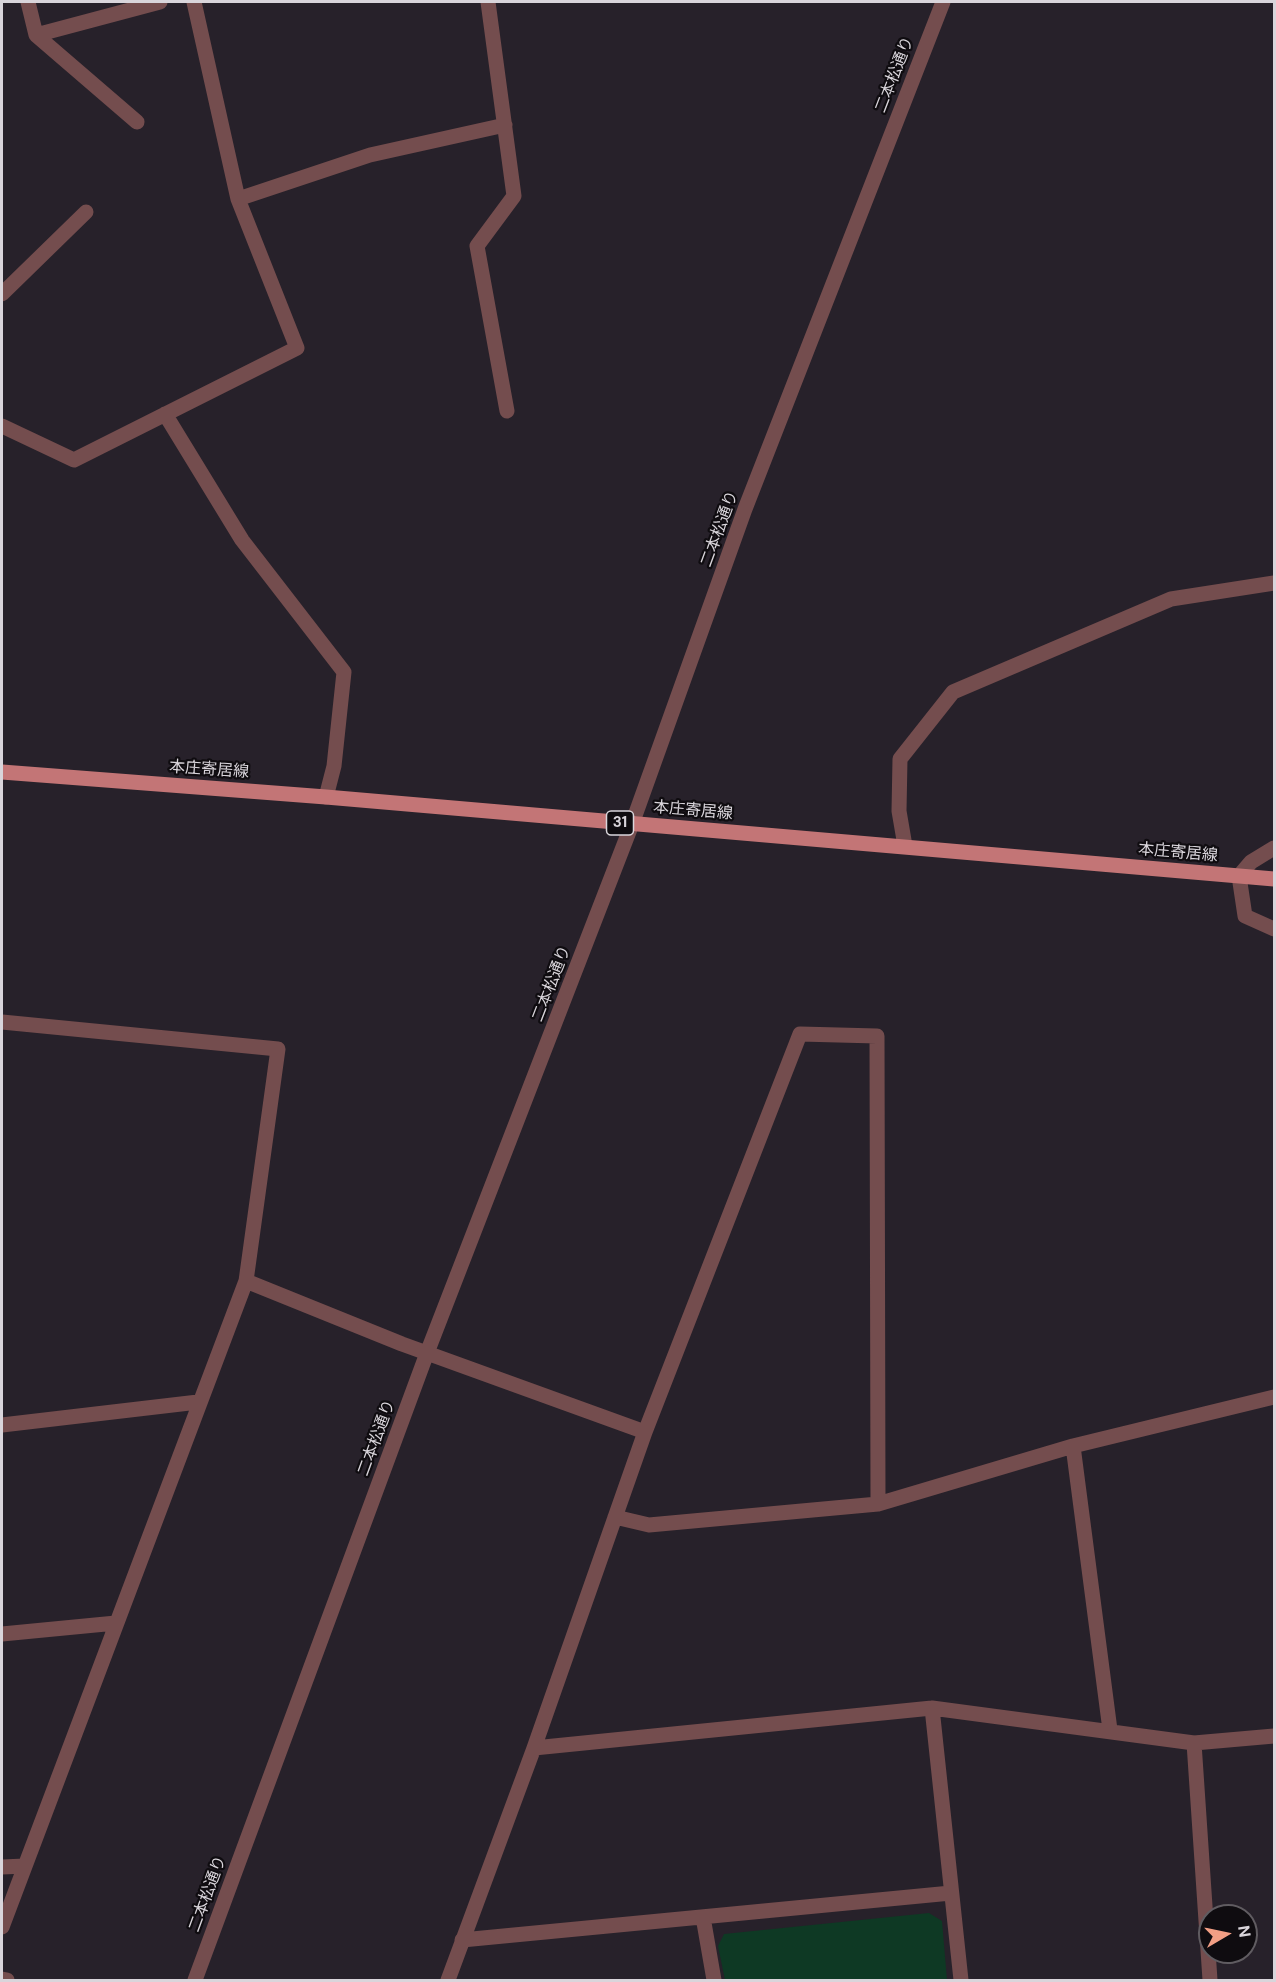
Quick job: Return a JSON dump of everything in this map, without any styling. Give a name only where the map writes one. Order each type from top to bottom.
[{"type":"main road","name":"本庄寄居線","points":[[2,772],[326,797],[1275,879]]},
{"type":"street","points":[[28,2],[36,35],[137,122]]},
{"type":"street","points":[[36,35],[160,2]]},
{"type":"street","points":[[2,426],[74,460],[297,348],[238,199],[194,2]]},
{"type":"street","points":[[488,2],[514,196],[477,246],[507,411]]},
{"type":"street","name":"二本松通り","points":[[195,1980],[428,1353],[632,824],[746,509],[943,2]]},
{"type":"street","points":[[238,199],[370,155],[505,125]]},
{"type":"street","points":[[2,294],[87,212]]},
{"type":"street","points":[[165,414],[242,540],[344,672],[334,766],[326,797]]},
{"type":"street","points":[[905,846],[899,811],[900,759],[953,692],[1172,599],[1275,583]]},
{"type":"street","points":[[1275,848],[1251,862],[1239,876],[1245,916],[1275,929]]},
{"type":"street","points":[[2,1022],[278,1049],[246,1281],[198,1402],[2,1927]]},
{"type":"street","points":[[448,1980],[534,1748],[645,1432],[800,1034],[877,1036],[878,1504]]},
{"type":"street","points":[[246,1281],[428,1353],[645,1432]]},
{"type":"street","points":[[615,1517],[649,1525],[878,1504],[1072,1446],[1275,1397]]},
{"type":"street","points":[[2,1425],[198,1402]]},
{"type":"street","points":[[1072,1446],[1110,1730]]},
{"type":"street","points":[[2,1634],[116,1623]]},
{"type":"street","points":[[534,1748],[932,1708],[1194,1743],[1275,1736]]},
{"type":"street","points":[[932,1708],[961,1980]]},
{"type":"street","points":[[1194,1743],[1210,1980]]},
{"type":"street","points":[[2,1868],[25,1866]]},
{"type":"street","points":[[462,1940],[951,1893]]},
{"type":"street","points":[[703,1917],[714,1980]]},
{"type":"street","points":[[2,1979],[7,1980]]},
{"type":"green space","points":[[929,1913],[942,1921],[947,1980],[725,1980],[718,1946],[724,1934]]}]
